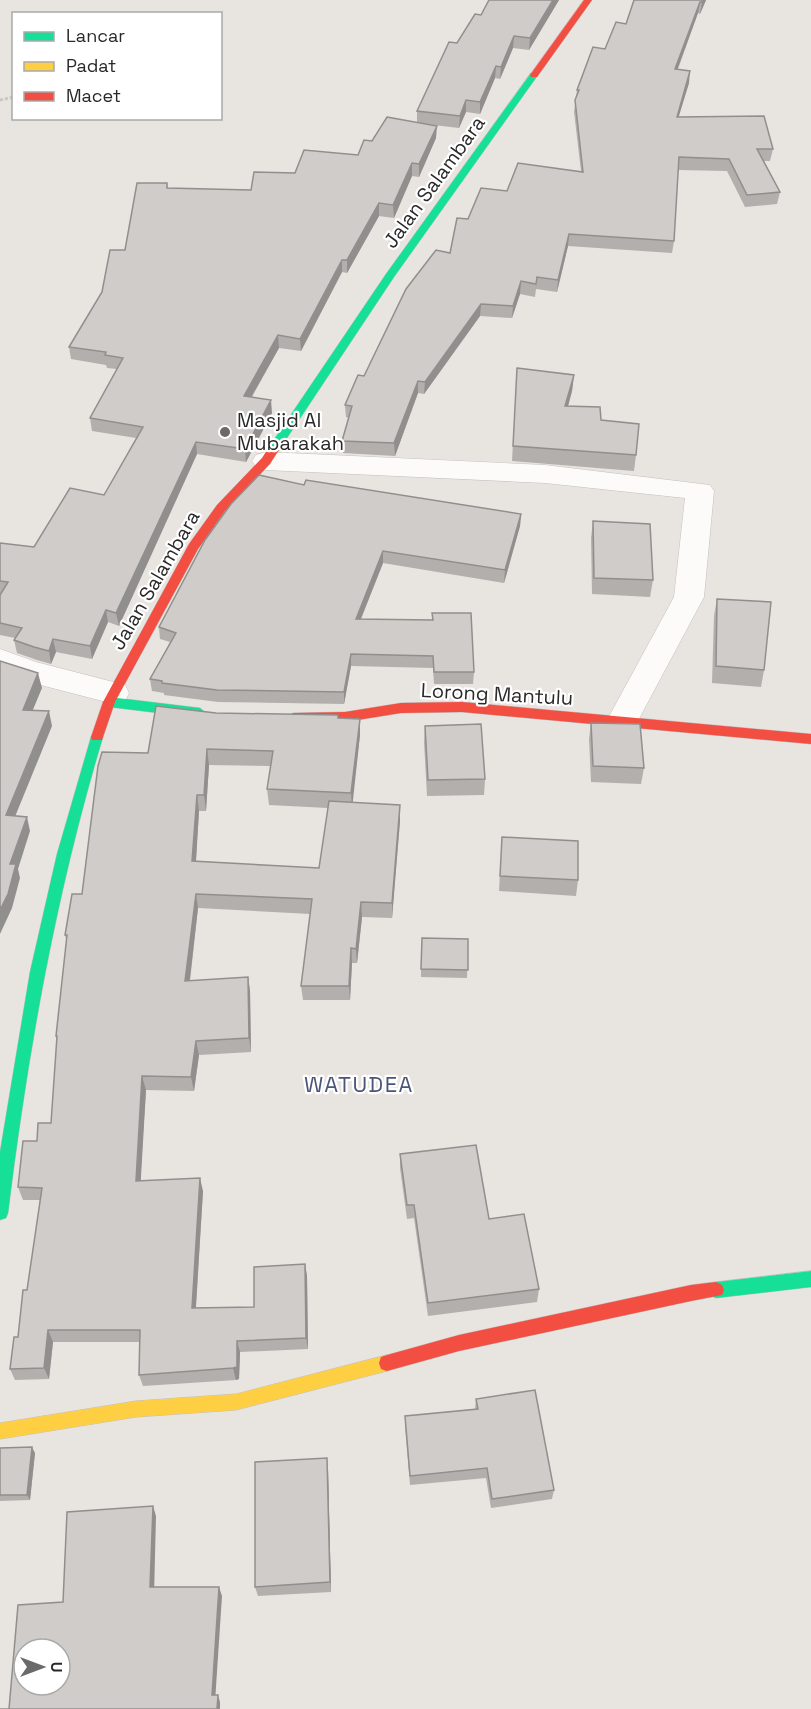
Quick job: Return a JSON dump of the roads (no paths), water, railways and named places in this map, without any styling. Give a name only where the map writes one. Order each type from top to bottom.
[{"type":"street","name":"Jalan Salambara","points":[[0,1213],[7,1154],[39,958],[74,810],[112,697],[193,547],[221,508],[266,461],[390,276],[588,0]]},
{"type":"street","points":[[266,461],[544,474],[700,491],[689,597],[622,722]]},
{"type":"street","points":[[0,660],[112,697],[218,715]]},
{"type":"street","name":"Lorong Mantulu","points":[[275,717],[345,717],[401,708],[462,707],[811,739]]},
{"type":"street","points":[[0,1431],[136,1409],[236,1402],[482,1338],[691,1293],[811,1279]]},
{"type":"place","name":"Masjid Al Mubarakah","points":[[225,432]]},
{"type":"district","name":"WATUDEA","points":[[359,1084]]}]
